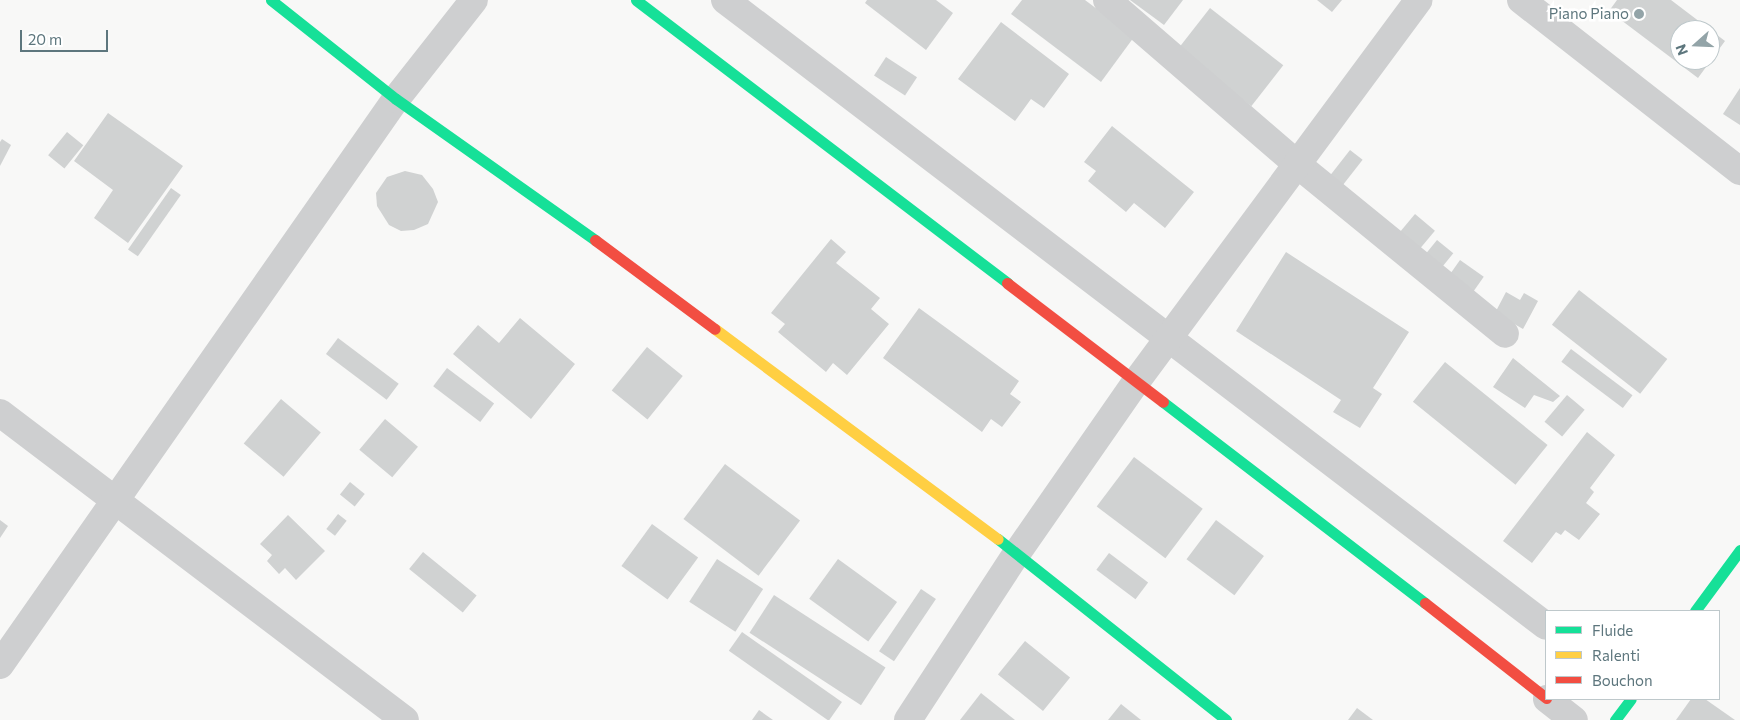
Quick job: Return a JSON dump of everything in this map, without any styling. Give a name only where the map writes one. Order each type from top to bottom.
[{"type":"street","points":[[271,0],[396,99],[594,239],[1017,553],[1226,720]]},
{"type":"street","points":[[0,665],[396,99],[474,0]]},
{"type":"street","points":[[636,0],[1545,696]]},
{"type":"street","points":[[725,0],[1545,625]]},
{"type":"street","points":[[1107,0],[1298,165],[1505,334]]},
{"type":"street","points":[[908,720],[1017,553],[1136,382],[1169,340],[1419,0]]},
{"type":"street","points":[[1521,0],[1740,171]]},
{"type":"street","points":[[0,413],[405,720]]},
{"type":"street","points":[[1696,610],[1740,550]]},
{"type":"street","points":[[1549,700],[1574,720]]},
{"type":"street","points":[[1615,720],[1630,700]]},
{"type":"building","points":[[867,0],[936,0],[953,13],[926,50],[865,3]]},
{"type":"building","points":[[1022,0],[1085,0],[1134,37],[1101,82],[1011,14]]},
{"type":"building","points":[[1130,0],[1183,0],[1164,25]]},
{"type":"building","points":[[1317,0],[1342,0],[1332,12]]},
{"type":"building","points":[[1617,0],[1671,0],[1697,20],[1670,20],[1670,57],[1609,11]]},
{"type":"building","points":[[1210,8],[1283,65],[1251,106],[1178,49]]},
{"type":"building","points":[[1001,22],[1069,74],[1044,108],[1031,99],[1015,121],[958,79]]},
{"type":"building","points":[[1720,37],[1725,41],[1720,48]]},
{"type":"building","points":[[886,57],[917,77],[905,96],[874,75]]},
{"type":"building","points":[[1687,70],[1704,70],[1698,78]]},
{"type":"building","points":[[1740,88],[1740,125],[1723,114]]},
{"type":"building","points":[[108,113],[183,166],[128,243],[94,218],[113,190],[74,161]]},
{"type":"building","points":[[1112,126],[1194,192],[1165,228],[1134,203],[1126,212],[1088,181],[1096,171],[1084,162]]},
{"type":"building","points":[[67,132],[83,145],[64,169],[48,155]]},
{"type":"building","points":[[2,139],[11,145],[0,166],[0,142]]},
{"type":"building","points":[[1350,150],[1363,160],[1343,185],[1330,175]]},
{"type":"building","points":[[405,171],[422,175],[433,189],[438,202],[428,224],[414,230],[401,231],[389,225],[377,206],[376,193],[387,177]]},
{"type":"building","points":[[171,188],[181,195],[138,256],[128,249]]},
{"type":"building","points":[[1415,214],[1435,231],[1418,251],[1398,235]]},
{"type":"building","points":[[831,239],[846,252],[836,263],[880,298],[871,309],[889,324],[847,375],[833,363],[826,372],[778,332],[785,324],[771,313]]},
{"type":"building","points":[[1437,240],[1453,253],[1440,270],[1424,256]]},
{"type":"building","points":[[1286,252],[1409,332],[1373,388],[1382,394],[1360,428],[1333,412],[1341,400],[1236,331]]},
{"type":"building","points":[[1460,260],[1484,277],[1469,298],[1445,281]]},
{"type":"building","points":[[1579,290],[1667,359],[1640,394],[1552,325]]},
{"type":"building","points":[[1506,292],[1520,300],[1524,293],[1538,301],[1523,329],[1495,313]]},
{"type":"building","points":[[919,308],[1019,381],[1010,394],[1021,402],[1002,427],[991,419],[982,432],[883,358]]},
{"type":"building","points":[[520,318],[575,364],[531,419],[453,354],[478,325],[499,343]]},
{"type":"building","points":[[338,338],[399,384],[387,400],[326,354]]},
{"type":"building","points":[[647,347],[683,376],[648,419],[612,391]]},
{"type":"building","points":[[1571,349],[1632,395],[1623,408],[1561,362]]},
{"type":"building","points":[[1513,358],[1560,396],[1553,402],[1534,395],[1525,408],[1493,387]]},
{"type":"building","points":[[1445,362],[1548,445],[1515,485],[1413,402]]},
{"type":"building","points":[[447,368],[494,404],[480,422],[433,386]]},
{"type":"building","points":[[1567,395],[1585,410],[1562,437],[1545,422]]},
{"type":"building","points":[[281,399],[321,432],[284,477],[244,443]]},
{"type":"building","points":[[385,419],[418,447],[392,477],[359,450]]},
{"type":"building","points":[[1587,432],[1615,455],[1590,488],[1594,492],[1586,503],[1600,514],[1579,540],[1565,530],[1561,535],[1556,532],[1532,563],[1503,541]]},
{"type":"building","points":[[1134,457],[1203,509],[1165,558],[1097,507]]},
{"type":"building","points":[[725,464],[800,521],[759,576],[683,519]]},
{"type":"building","points":[[350,482],[365,494],[355,506],[340,494]]},
{"type":"building","points":[[338,514],[347,521],[335,536],[326,529]]},
{"type":"building","points":[[288,515],[325,551],[296,580],[285,568],[279,574],[267,561],[272,555],[260,544]]},
{"type":"building","points":[[0,520],[8,526],[0,538]]},
{"type":"building","points":[[1216,520],[1264,556],[1234,595],[1187,559]]},
{"type":"building","points":[[652,524],[698,558],[668,600],[621,566]]},
{"type":"building","points":[[423,552],[477,595],[463,613],[409,569]]},
{"type":"building","points":[[1109,553],[1148,582],[1135,599],[1096,570]]},
{"type":"building","points":[[717,559],[763,589],[735,632],[689,602]]},
{"type":"building","points":[[838,559],[897,602],[868,642],[809,599]]},
{"type":"building","points":[[921,589],[936,599],[894,661],[879,651]]},
{"type":"building","points":[[774,595],[886,667],[861,705],[749,633]]},
{"type":"building","points":[[742,632],[842,702],[828,720],[729,651]]},
{"type":"building","points":[[1025,641],[1070,678],[1043,711],[998,674]]},
{"type":"building","points":[[981,693],[1015,720],[960,720]]},
{"type":"building","points":[[1690,700],[1706,700],[1735,720],[1676,720]]},
{"type":"building","points":[[1121,704],[1141,720],[1108,720]]},
{"type":"building","points":[[1357,708],[1373,720],[1348,720]]},
{"type":"building","points":[[759,710],[773,720],[752,720]]},
{"type":"traffic: fast","points":[[271,0],[396,99],[595,240]]},
{"type":"traffic: fast","points":[[636,0],[1007,283]]},
{"type":"traffic: fast","points":[[1163,402],[1425,603]]},
{"type":"traffic: fast","points":[[998,539],[1226,720]]},
{"type":"traffic: fast","points":[[1696,610],[1740,550]]},
{"type":"traffic: fast","points":[[1615,720],[1630,700]]},
{"type":"traffic: slow","points":[[715,329],[998,539]]},
{"type":"traffic: jam","points":[[595,240],[715,329]]},
{"type":"traffic: jam","points":[[1007,283],[1163,402]]},
{"type":"traffic: jam","points":[[1425,603],[1545,697]]},
{"type":"place","name":"Piano Piano","points":[[1639,14]]}]
